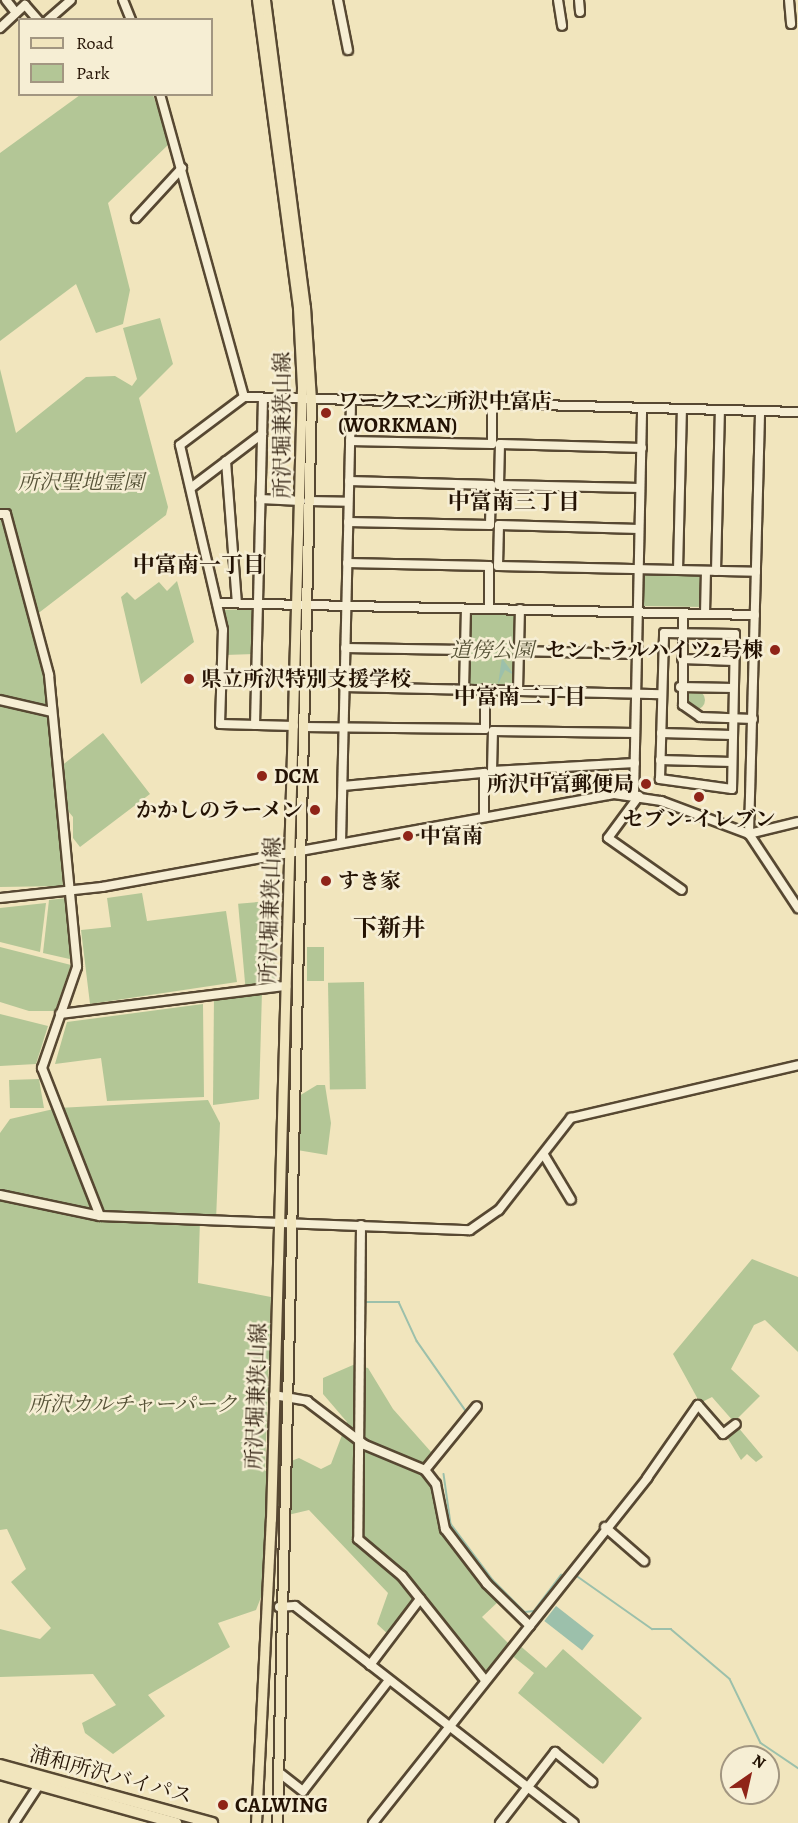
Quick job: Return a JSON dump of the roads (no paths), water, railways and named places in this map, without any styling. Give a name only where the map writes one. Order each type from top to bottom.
[{"type":"highway","name":"浦和所沢バイパス","points":[[0,1765],[212,1823]]},
{"type":"highway","name":"浦和所沢バイパス","points":[[0,1774],[177,1823]]},
{"type":"main road","name":"所沢堀兼狭山線","points":[[257,0],[298,307],[306,400]]},
{"type":"main road","name":"所沢堀兼狭山線","points":[[256,1823],[274,1395],[285,1222],[306,400],[305,307],[265,0]]},
{"type":"main road","name":"所沢堀兼狭山線","points":[[277,1823],[281,1774],[279,1607],[284,1395],[286,986],[295,851]]},
{"type":"street","points":[[6,0],[16,13]]},
{"type":"street","points":[[50,18],[71,0]]},
{"type":"street","points":[[123,0],[129,18]]},
{"type":"street","points":[[338,0],[348,50]]},
{"type":"street","points":[[559,0],[562,26]]},
{"type":"street","points":[[579,0],[580,12]]},
{"type":"street","points":[[789,0],[791,24]]},
{"type":"street","points":[[0,28],[25,5],[36,18]]},
{"type":"street","points":[[161,96],[244,397]]},
{"type":"street","points":[[136,218],[182,168]]},
{"type":"street","points":[[485,689],[485,729],[220,724],[223,630],[192,487],[180,445],[244,397],[798,412]]},
{"type":"street","points":[[255,725],[263,398]]},
{"type":"street","points":[[341,843],[351,401]]},
{"type":"street","points":[[350,441],[492,444],[492,405]]},
{"type":"street","points":[[642,408],[635,733],[636,795],[608,837],[682,890]]},
{"type":"street","points":[[678,570],[682,409]]},
{"type":"street","points":[[716,571],[720,410]]},
{"type":"street","points":[[759,411],[749,834],[798,908]]},
{"type":"street","points":[[192,487],[262,434]]},
{"type":"street","points":[[640,488],[499,485],[500,444],[642,448]]},
{"type":"street","points":[[226,460],[237,603]]},
{"type":"street","points":[[348,522],[490,525],[491,485],[349,481]]},
{"type":"street","points":[[260,499],[348,502]]},
{"type":"street","points":[[0,514],[6,514],[36,625],[52,712],[67,893],[77,967],[42,1068],[100,1216]]},
{"type":"street","points":[[639,528],[499,525],[498,566],[756,572]]},
{"type":"street","points":[[347,563],[489,566],[489,609]]},
{"type":"street","points":[[705,614],[706,571]]},
{"type":"street","points":[[217,603],[755,615]]},
{"type":"street","points":[[464,690],[466,609]]},
{"type":"street","points":[[518,690],[520,609]]},
{"type":"street","points":[[683,613],[680,687],[683,705],[693,715],[753,719]]},
{"type":"street","points":[[664,633],[682,633],[735,634],[732,789],[660,779],[664,633]]},
{"type":"street","points":[[345,648],[465,650]]},
{"type":"street","points":[[519,651],[637,654]]},
{"type":"street","points":[[682,659],[734,661]]},
{"type":"street","points":[[344,687],[662,694]]},
{"type":"street","points":[[680,687],[733,688]]},
{"type":"street","points":[[0,700],[52,712]]},
{"type":"street","points":[[635,733],[493,731],[492,771],[635,763]]},
{"type":"street","points":[[661,733],[732,735]]},
{"type":"street","points":[[660,760],[732,762]]},
{"type":"street","points":[[342,786],[484,773],[484,817]]},
{"type":"street","points":[[0,898],[67,893],[600,795],[636,795],[749,834],[798,822]]},
{"type":"street","points":[[60,1014],[286,986]]},
{"type":"street","points":[[0,1195],[100,1216],[361,1225],[457,1231],[480,1227],[544,1155],[574,1117],[798,1065]]},
{"type":"street","points":[[544,1155],[571,1200]]},
{"type":"street","points":[[361,1225],[358,1539],[420,1599],[485,1680]]},
{"type":"street","points":[[274,1395],[284,1395],[317,1406],[358,1441],[425,1470],[438,1491],[445,1529],[487,1584],[530,1626]]},
{"type":"street","points":[[373,1823],[448,1726],[530,1626],[698,1405],[723,1434],[736,1424]]},
{"type":"street","points":[[425,1470],[477,1406]]},
{"type":"street","points":[[605,1527],[644,1561]]},
{"type":"street","points":[[370,1665],[420,1599]]},
{"type":"street","points":[[279,1607],[295,1606],[574,1823]]},
{"type":"street","points":[[281,1774],[303,1791],[389,1680]]},
{"type":"street","points":[[500,1823],[555,1752],[592,1782]]},
{"type":"street","points":[[14,1823],[39,1785]]},
{"type":"waterway","points":[[365,1302],[399,1302],[417,1341],[466,1411]]},
{"type":"waterway","points":[[444,1474],[451,1524],[493,1580],[525,1612],[534,1611],[561,1575]]},
{"type":"waterway","points":[[577,1576],[652,1629],[671,1629],[730,1679],[761,1743],[798,1768]]},
{"type":"place","name":"ワークマン 所沢中富店 (WORKMAN)","points":[[326,413]]},
{"type":"place","name":"セントラルハイツ2号棟","points":[[775,650]]},
{"type":"place","name":"県立所沢特別支援学校","points":[[189,679]]},
{"type":"place","name":"DCM","points":[[262,776]]},
{"type":"place","name":"所沢中富郵便局","points":[[646,784]]},
{"type":"place","name":"セブン-イレブン","points":[[699,797]]},
{"type":"place","name":"かかしのラーメン","points":[[315,810]]},
{"type":"place","name":"中富南","points":[[408,836]]},
{"type":"place","name":"すき家","points":[[326,881]]},
{"type":"place","name":"CALWING","points":[[223,1805]]},
{"type":"district","name":"中富南三丁目","points":[[514,503]]},
{"type":"district","name":"中富南一丁目","points":[[199,566]]},
{"type":"district","name":"中富南二丁目","points":[[520,698]]},
{"type":"district","name":"下新井","points":[[389,929]]},
{"type":"park label","name":"所沢聖地霊園","points":[[81,482]]},
{"type":"park label","name":"道傍公園","points":[[492,650]]},
{"type":"park label","name":"所沢カルチャーパーク","points":[[133,1404]]}]
